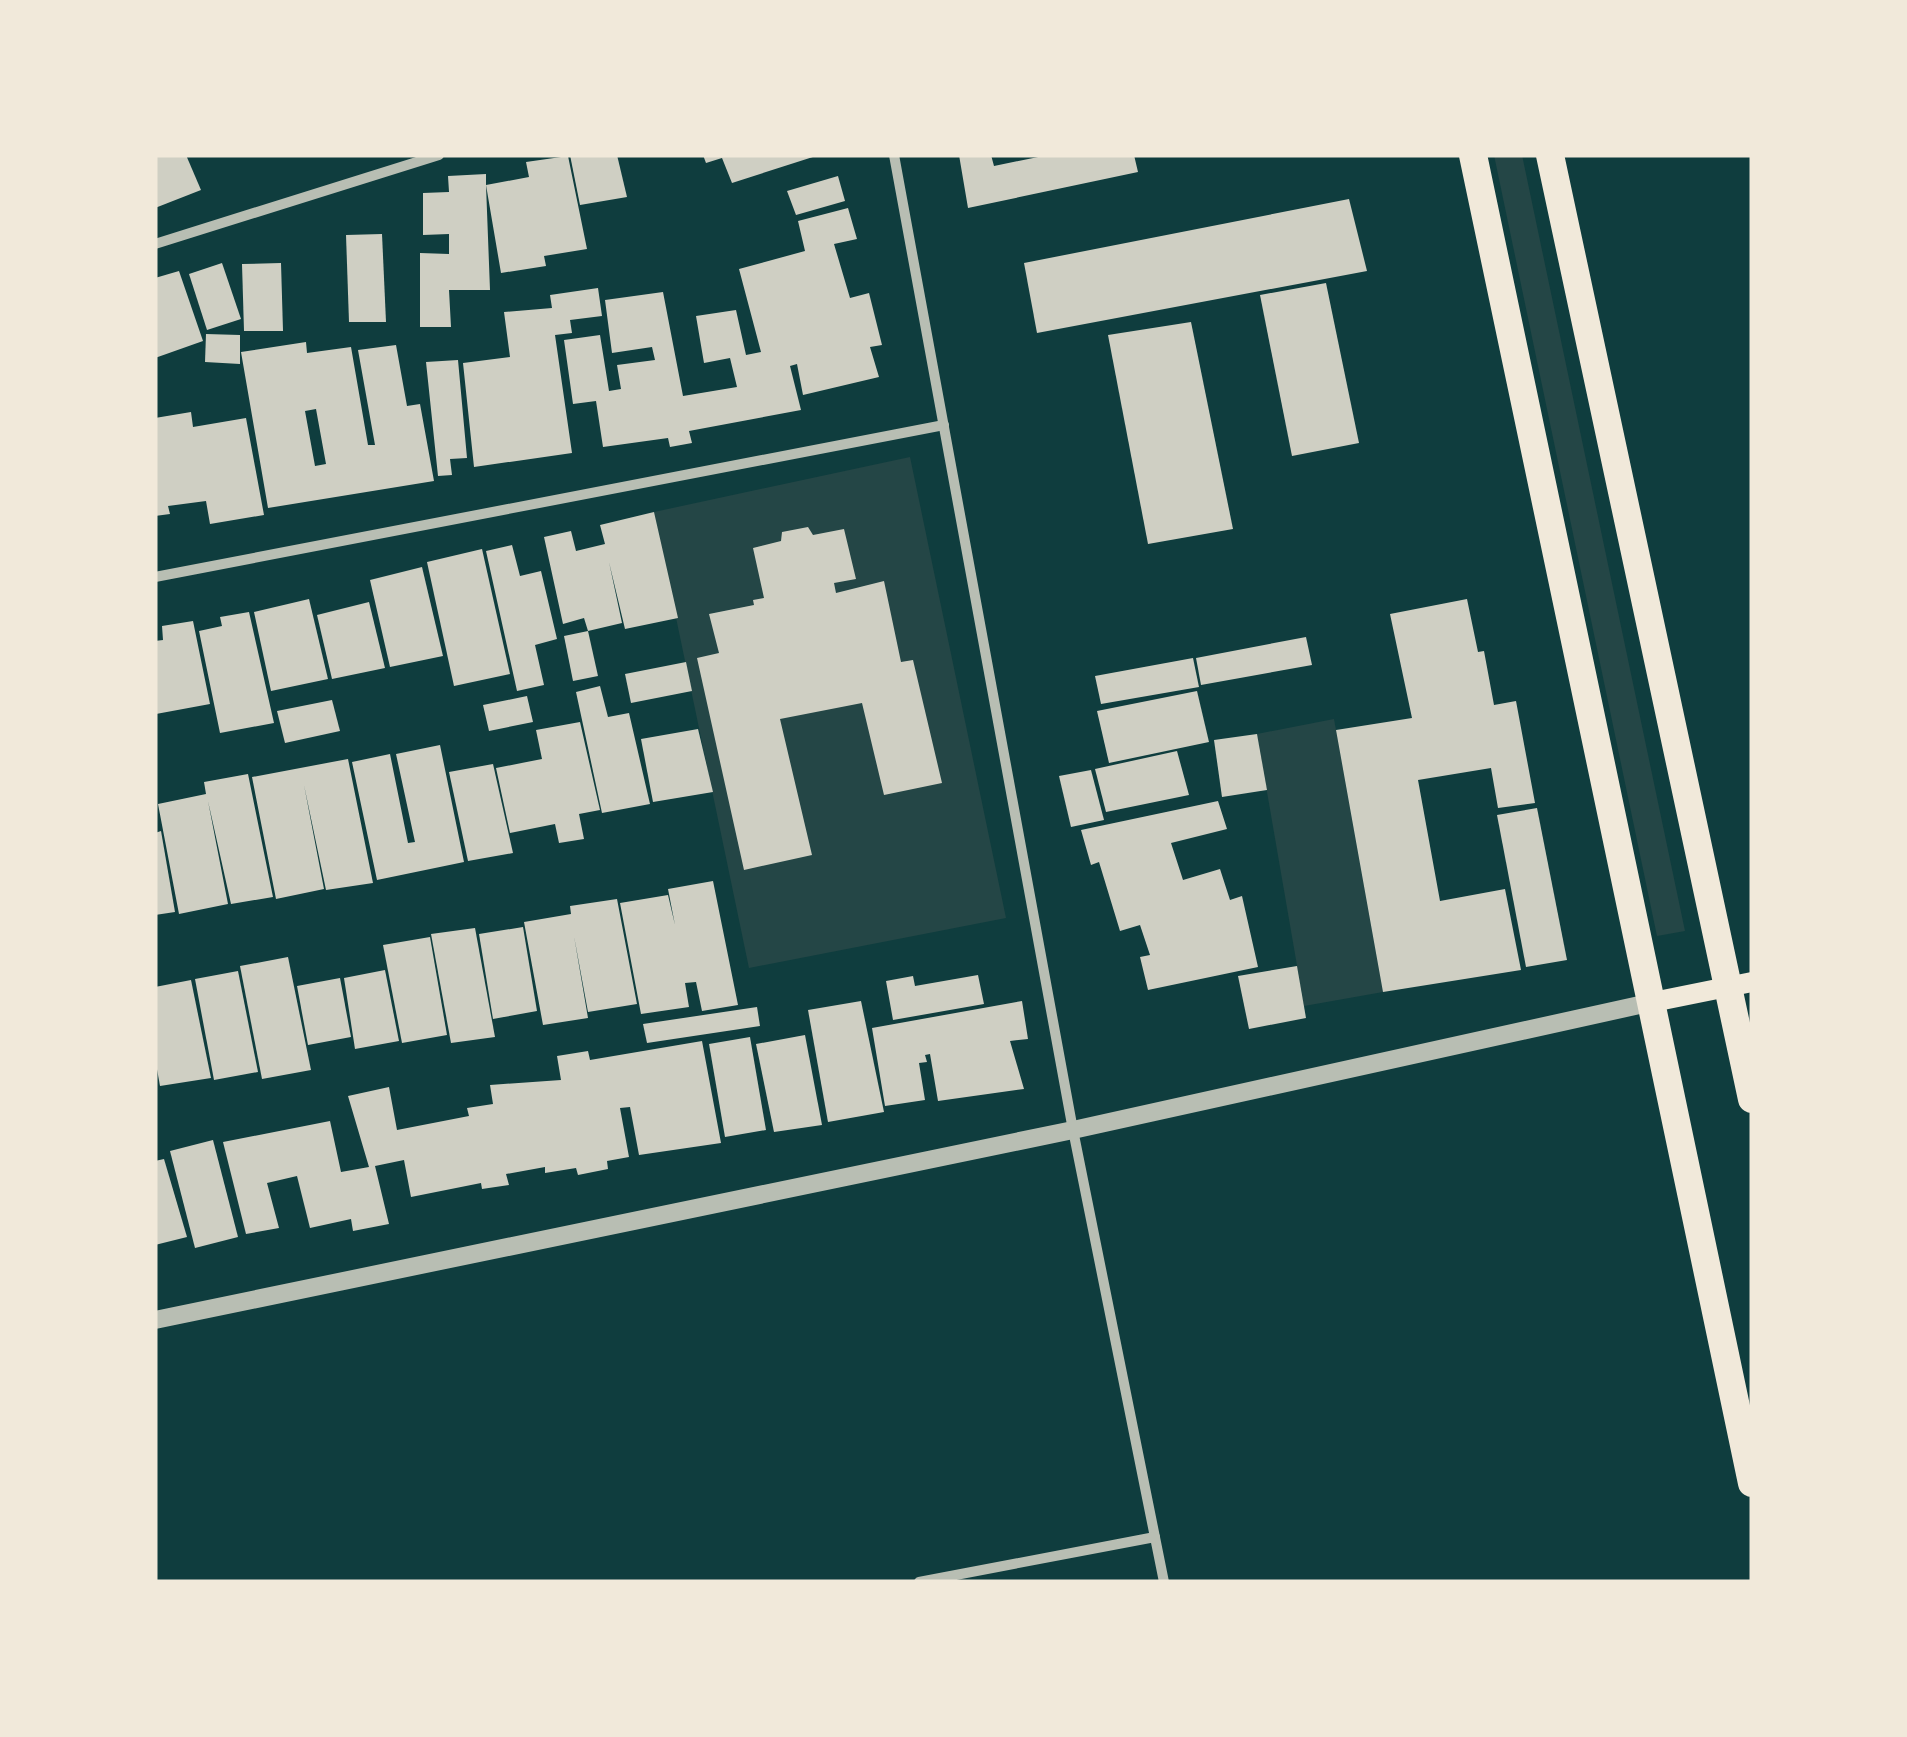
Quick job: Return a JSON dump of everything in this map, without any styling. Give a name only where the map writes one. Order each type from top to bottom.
[{"type":"highway","points":[[1473,155],[1752,1483]]},
{"type":"highway","points":[[1550,155],[1739,984],[1752,1099]]},
{"type":"main road","points":[[1653,1002],[1739,984]]},
{"type":"street","points":[[155,244],[439,155]]},
{"type":"street","points":[[894,155],[1074,1130],[1164,1582]]},
{"type":"street","points":[[155,578],[944,425]]},
{"type":"street","points":[[155,1320],[1074,1130],[1653,1002]]},
{"type":"street","points":[[919,1582],[1155,1537]]},
{"type":"shaded area","points":[[1494,155],[1522,155],[1685,931],[1657,936]]},
{"type":"shaded area","points":[[910,457],[1006,918],[749,968],[654,512]]},
{"type":"shaded area","points":[[1334,719],[1383,992],[1304,1006],[1257,734]]},
{"type":"building","points":[[155,155],[186,155],[201,190],[155,208]]},
{"type":"building","points":[[570,155],[617,155],[627,197],[580,205]]},
{"type":"building","points":[[703,155],[816,156],[732,183],[722,158],[706,163]]},
{"type":"building","points":[[959,155],[991,155],[994,166],[1048,155],[1134,155],[1138,172],[968,208]]},
{"type":"building","points":[[568,156],[587,249],[544,256],[546,266],[501,273],[486,185],[529,177],[526,162]]},
{"type":"building","points":[[486,174],[490,290],[449,290],[451,327],[420,327],[420,253],[449,254],[449,234],[423,235],[423,193],[449,192],[448,176]]},
{"type":"building","points":[[838,176],[845,201],[796,215],[787,191]]},
{"type":"building","points":[[1349,199],[1367,271],[1037,333],[1024,263]]},
{"type":"building","points":[[848,208],[857,239],[834,244],[850,298],[869,293],[882,345],[870,347],[879,377],[803,395],[797,364],[790,366],[801,410],[689,431],[692,443],[670,447],[668,438],[603,447],[596,401],[573,404],[564,340],[600,335],[609,391],[621,389],[617,365],[655,360],[652,347],[612,353],[605,300],[663,292],[683,396],[737,387],[730,358],[704,363],[696,316],[736,310],[746,355],[761,352],[739,269],[805,251],[798,221]]},
{"type":"building","points":[[382,234],[386,322],[349,322],[346,235]]},
{"type":"building","points":[[222,263],[241,319],[207,330],[189,274]]},
{"type":"building","points":[[281,263],[283,331],[244,331],[242,264]]},
{"type":"building","points":[[179,271],[203,341],[155,358],[155,278]]},
{"type":"building","points":[[1326,283],[1359,443],[1292,456],[1260,295]]},
{"type":"building","points":[[598,288],[602,316],[570,320],[572,333],[555,335],[572,453],[474,467],[463,363],[510,357],[504,312],[552,308],[550,295]]},
{"type":"building","points":[[1191,322],[1233,529],[1148,544],[1108,335]]},
{"type":"building","points":[[206,334],[240,335],[240,364],[205,362]]},
{"type":"building","points":[[306,342],[307,353],[351,347],[368,445],[375,445],[358,350],[396,345],[407,406],[420,404],[434,481],[268,508],[241,352]],"holes":[[[316,409],[326,464],[315,466],[305,411]]]},
{"type":"building","points":[[458,360],[467,458],[450,459],[452,475],[438,476],[426,362]]},
{"type":"building","points":[[191,412],[193,427],[246,418],[264,515],[210,524],[206,501],[168,506],[170,514],[155,516],[155,418]]},
{"type":"building","points":[[654,512],[678,618],[625,629],[609,562],[622,623],[588,631],[584,618],[563,624],[544,537],[571,531],[576,551],[605,544],[600,525]]},
{"type":"building","points":[[808,527],[813,535],[844,529],[856,579],[834,583],[836,593],[884,581],[901,662],[913,660],[942,783],[884,795],[862,703],[780,719],[812,855],[744,870],[697,658],[719,653],[709,614],[754,605],[753,600],[764,598],[753,548],[781,541],[782,532]]},
{"type":"building","points":[[512,545],[520,576],[541,571],[557,639],[535,645],[544,685],[517,691],[486,551]]},
{"type":"building","points":[[482,549],[510,674],[454,686],[427,562]]},
{"type":"building","points":[[422,567],[443,656],[390,667],[370,580]]},
{"type":"building","points":[[309,599],[328,679],[271,691],[254,612]]},
{"type":"building","points":[[1467,599],[1478,652],[1484,651],[1494,705],[1516,701],[1535,803],[1498,808],[1491,768],[1418,780],[1440,901],[1505,889],[1521,970],[1383,992],[1336,730],[1412,718],[1390,614]]},
{"type":"building","points":[[369,602],[385,668],[332,679],[317,615]]},
{"type":"building","points":[[249,612],[274,723],[220,733],[199,631],[222,626],[220,617]]},
{"type":"building","points":[[193,621],[210,704],[156,714],[155,641],[163,640],[162,626]]},
{"type":"building","points":[[588,631],[598,676],[573,681],[564,636]]},
{"type":"building","points":[[1306,637],[1312,665],[1201,685],[1196,658]]},
{"type":"building","points":[[1193,658],[1199,687],[1101,704],[1095,676]]},
{"type":"building","points":[[686,662],[692,691],[631,703],[625,674]]},
{"type":"building","points":[[600,686],[608,717],[629,713],[650,804],[602,813],[576,692]]},
{"type":"building","points":[[1197,691],[1209,742],[1109,763],[1097,711]]},
{"type":"building","points":[[527,696],[533,722],[489,731],[483,705]]},
{"type":"building","points":[[332,700],[340,731],[285,743],[277,711]]},
{"type":"building","points":[[580,722],[600,810],[579,814],[584,839],[559,843],[555,824],[510,833],[496,768],[542,759],[536,730]]},
{"type":"building","points":[[698,729],[713,792],[653,802],[641,739]]},
{"type":"building","points":[[1257,734],[1267,790],[1222,797],[1214,740]]},
{"type":"building","points":[[440,745],[464,862],[377,880],[352,762],[390,754],[408,843],[415,842],[396,754]]},
{"type":"building","points":[[1177,751],[1189,795],[1106,812],[1095,769]]},
{"type":"building","points":[[348,759],[373,883],[326,890],[304,785],[324,889],[276,899],[252,777]]},
{"type":"building","points":[[493,764],[513,853],[468,861],[449,772]]},
{"type":"building","points":[[1091,770],[1104,820],[1071,827],[1059,776]]},
{"type":"building","points":[[248,774],[273,897],[231,904],[208,801],[228,904],[179,914],[158,804],[206,794],[204,782]]},
{"type":"building","points":[[1218,801],[1227,829],[1171,843],[1183,880],[1220,869],[1230,900],[1242,896],[1258,967],[1148,990],[1140,957],[1150,955],[1140,925],[1120,931],[1099,862],[1091,865],[1081,830]]},
{"type":"building","points":[[1537,808],[1567,960],[1526,967],[1497,815]]},
{"type":"building","points":[[161,831],[175,912],[155,915],[155,833]]},
{"type":"building","points":[[713,881],[738,1005],[702,1011],[696,982],[685,983],[689,1007],[641,1014],[620,903],[668,895],[675,925],[668,889]]},
{"type":"building","points":[[617,899],[637,1004],[588,1012],[574,936],[588,1018],[543,1025],[524,922],[571,914],[570,906]]},
{"type":"building","points":[[523,927],[537,1011],[493,1019],[479,934]]},
{"type":"building","points":[[475,928],[495,1037],[451,1043],[431,934]]},
{"type":"building","points":[[430,937],[447,1035],[402,1043],[383,945]]},
{"type":"building","points":[[288,957],[311,1070],[262,1079],[240,966]]},
{"type":"building","points":[[1297,966],[1306,1018],[1249,1029],[1238,976]]},
{"type":"building","points":[[385,970],[399,1041],[355,1049],[344,978]]},
{"type":"building","points":[[238,971],[258,1072],[214,1080],[195,979]]},
{"type":"building","points":[[978,975],[984,1004],[893,1020],[886,981],[913,976],[915,986]]},
{"type":"building","points":[[340,978],[351,1037],[308,1045],[297,986]]},
{"type":"building","points":[[191,980],[211,1078],[160,1086],[155,1058],[155,987]]},
{"type":"building","points":[[861,1001],[884,1112],[828,1122],[808,1010]]},
{"type":"building","points":[[1022,1001],[1028,1039],[1010,1041],[1024,1089],[938,1101],[930,1054],[925,1055],[927,1062],[919,1063],[925,1100],[885,1106],[872,1028]]},
{"type":"building","points":[[757,1007],[760,1026],[647,1043],[643,1024]]},
{"type":"building","points":[[805,1035],[822,1125],[774,1132],[756,1044]]},
{"type":"building","points":[[750,1037],[766,1130],[725,1137],[709,1044]]},
{"type":"building","points":[[702,1041],[721,1143],[639,1155],[630,1107],[620,1108],[629,1157],[607,1161],[608,1169],[578,1175],[576,1168],[545,1173],[545,1167],[506,1174],[509,1185],[482,1189],[481,1183],[411,1197],[404,1160],[375,1166],[389,1224],[353,1231],[351,1219],[310,1228],[297,1176],[267,1183],[279,1228],[246,1234],[223,1142],[330,1121],[341,1172],[369,1167],[348,1096],[389,1087],[397,1130],[469,1116],[467,1108],[493,1104],[490,1085],[561,1080],[557,1056],[588,1051],[590,1060]]},
{"type":"building","points":[[213,1140],[238,1237],[195,1248],[170,1151]]},
{"type":"building","points":[[164,1159],[187,1237],[155,1245],[155,1161]]}]
